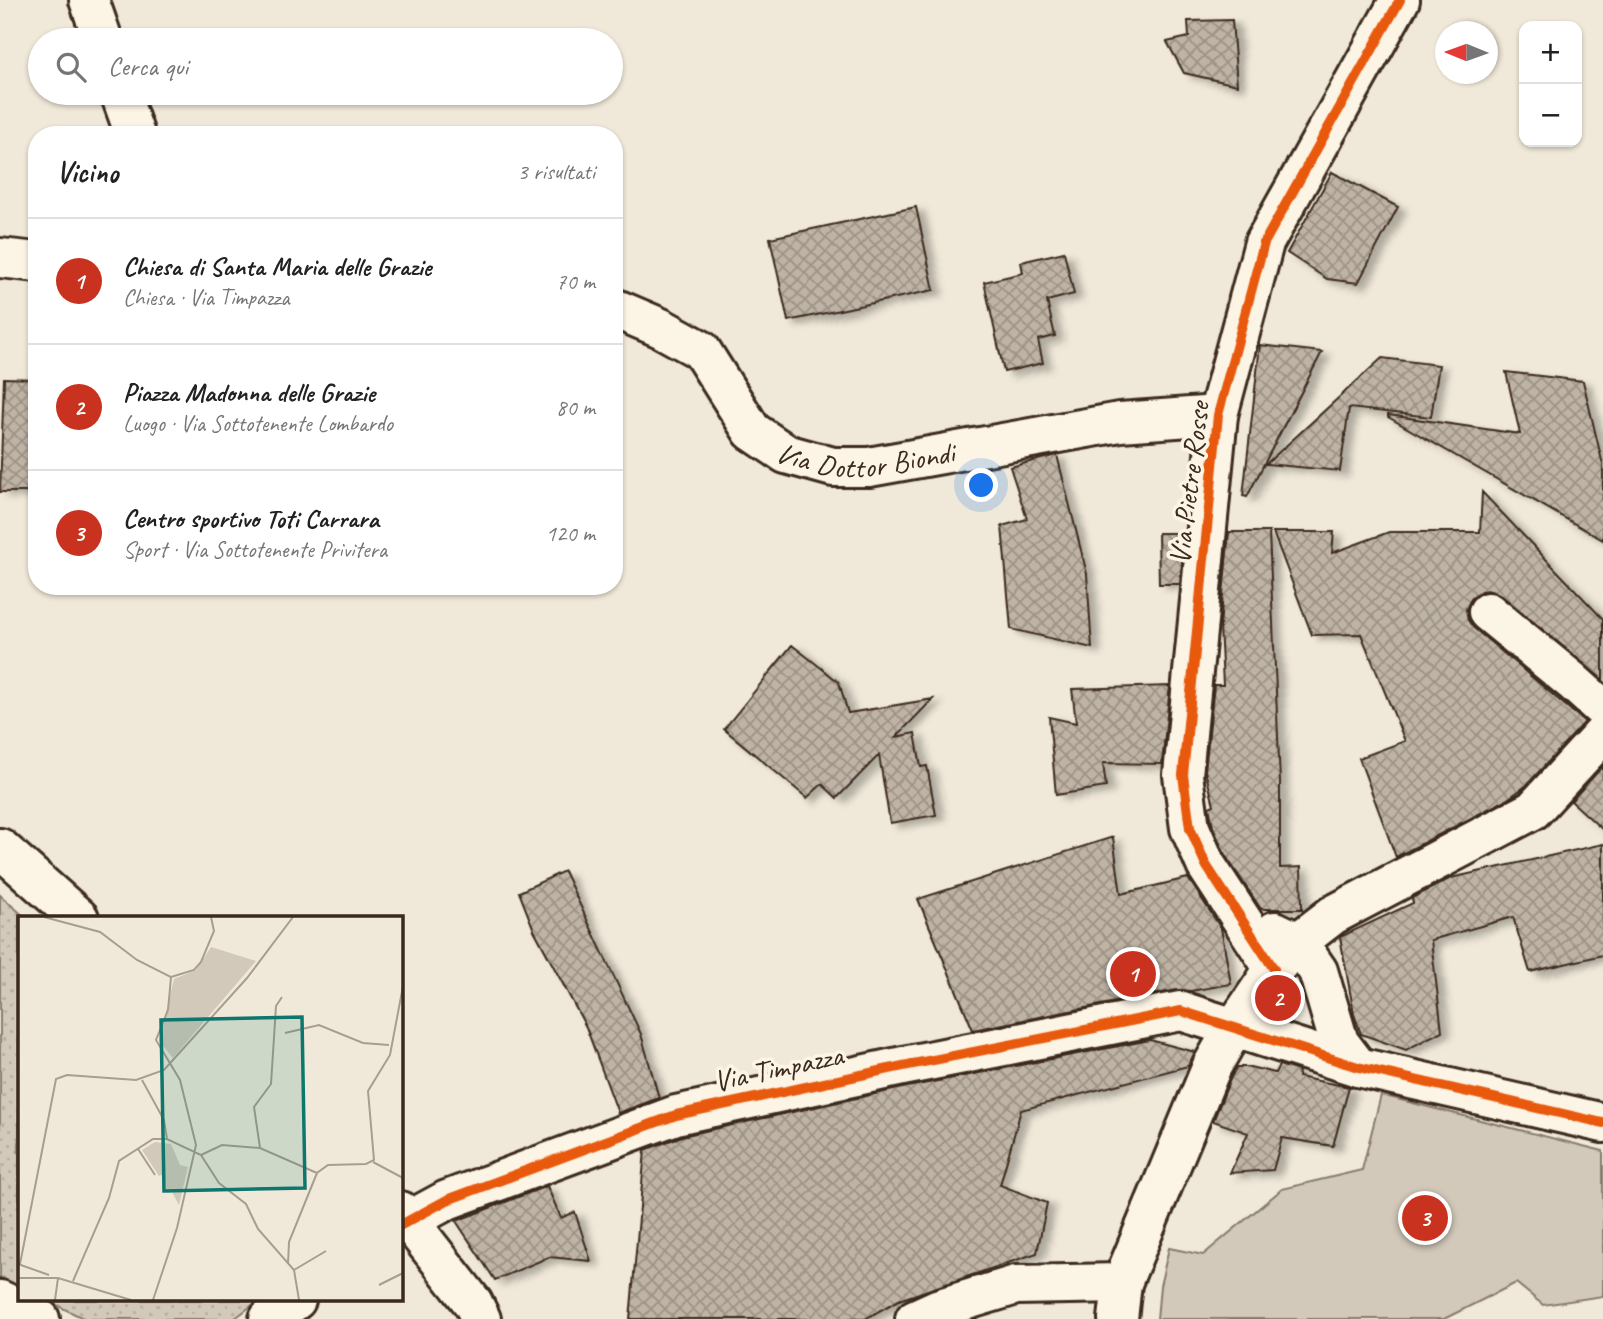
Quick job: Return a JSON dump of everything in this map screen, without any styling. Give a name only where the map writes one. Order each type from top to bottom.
[{"type":"street","points":[[89,0],[99,28]]},
{"type":"street","name":"Via Pietre Rosse","points":[[1298,945],[1239,915],[1206,865],[1190,828],[1183,775],[1218,415],[1264,243],[1400,0]]},
{"type":"street","points":[[124,105],[132,126]]},
{"type":"street","points":[[0,258],[28,261]]},
{"type":"street","name":"Via Dottor Biondi","points":[[623,312],[661,328],[701,350],[752,431],[786,454],[833,467],[869,467],[1120,422],[1218,415]]},
{"type":"street","points":[[1488,612],[1603,709]]},
{"type":"street","points":[[915,1319],[937,1309],[1016,1285],[1120,1301],[1212,1066],[1234,1028],[1298,945],[1333,915],[1533,810],[1603,734]]},
{"type":"street","points":[[0,848],[77,916]]},
{"type":"street","points":[[1298,945],[1318,971],[1339,1042],[1358,1067]]},
{"type":"street","name":"Via Timpazza","points":[[404,1219],[447,1200],[676,1115],[903,1066],[1181,1012],[1234,1028]]},
{"type":"street","points":[[1234,1028],[1358,1067],[1603,1123]]},
{"type":"street","points":[[404,1219],[473,1303],[481,1319]]},
{"type":"street","points":[[0,1300],[40,1319]]},
{"type":"street","points":[[270,1319],[293,1302]]},
{"type":"shaded area","points":[[0,895],[24,916],[18,916],[18,1286],[0,1277]]},
{"type":"shaded area","points":[[1381,1095],[1603,1151],[1603,1296],[1543,1305],[1516,1283],[1444,1319],[1157,1319],[1160,1286],[1169,1248],[1203,1255],[1282,1189],[1362,1170]]},
{"type":"shaded area","points":[[50,1302],[256,1302],[234,1319],[85,1319]]},
{"type":"building","points":[[1232,20],[1237,85],[1184,73],[1167,42],[1189,37],[1188,21]]},
{"type":"building","points":[[1332,172],[1398,207],[1358,283],[1327,279],[1287,253]]},
{"type":"building","points":[[916,207],[934,290],[788,321],[770,238]]},
{"type":"building","points":[[1064,252],[1074,294],[1047,301],[1055,336],[1038,340],[1043,363],[1004,372],[984,282],[1023,273],[1021,262]]},
{"type":"building","points":[[1260,345],[1322,352],[1247,497],[1243,496]]},
{"type":"building","points":[[1382,358],[1439,365],[1431,417],[1349,408],[1340,471],[1266,464]]},
{"type":"building","points":[[1506,372],[1583,381],[1603,465],[1603,540],[1388,417],[1520,434]]},
{"type":"building","points":[[4,378],[28,379],[28,492],[0,492]]},
{"type":"building","points":[[1057,455],[1087,574],[1092,648],[1011,629],[1002,526],[1027,519],[1010,467]]},
{"type":"building","points":[[1482,492],[1603,619],[1603,680],[1501,595],[1491,590],[1481,591],[1472,598],[1466,609],[1468,620],[1474,628],[1585,722],[1526,786],[1506,800],[1396,857],[1359,758],[1405,741],[1361,634],[1312,635],[1273,532],[1334,532],[1332,553],[1389,532],[1480,532]]},
{"type":"building","points":[[1229,532],[1269,532],[1280,782],[1280,868],[1301,867],[1302,909],[1261,909],[1225,855],[1213,827],[1209,807],[1214,805],[1205,771],[1214,685],[1223,685],[1220,626]]},
{"type":"building","points":[[1158,533],[1185,533],[1180,584],[1159,584]]},
{"type":"building","points":[[792,645],[839,682],[848,713],[933,699],[896,737],[915,733],[921,767],[927,766],[936,815],[890,823],[879,755],[837,798],[822,784],[807,798],[724,729]]},
{"type":"building","points":[[1170,686],[1162,764],[1103,763],[1106,787],[1056,795],[1049,717],[1076,723],[1072,689]]},
{"type":"building","points":[[1603,766],[1603,830],[1571,801]]},
{"type":"building","points":[[1113,837],[1121,894],[1188,878],[1221,928],[1231,984],[1191,991],[1177,990],[973,1030],[918,899]]},
{"type":"building","points":[[1603,844],[1603,955],[1530,972],[1513,917],[1431,940],[1442,1031],[1406,1050],[1361,1034],[1354,1014],[1340,937],[1413,903],[1412,898],[1451,878]]},
{"type":"building","points":[[564,871],[641,1034],[659,1098],[618,1113],[586,1027],[534,930],[519,892]]},
{"type":"building","points":[[1150,1040],[1195,1052],[1188,1066],[1021,1110],[1000,1185],[1047,1203],[1037,1253],[899,1300],[865,1319],[630,1319],[645,1150],[682,1136],[907,1087]]},
{"type":"building","points":[[1279,1065],[1299,1071],[1298,1077],[1349,1087],[1333,1146],[1282,1138],[1273,1170],[1230,1173],[1248,1133],[1213,1121],[1231,1077],[1237,1067],[1275,1073]]},
{"type":"building","points":[[547,1186],[561,1218],[575,1212],[591,1261],[549,1257],[495,1280],[456,1221]]},
{"type":"cycle path","points":[[1274,969],[1206,865],[1190,828],[1183,775],[1218,415],[1264,243],[1400,0]]},
{"type":"cycle path","points":[[402,1224],[447,1200],[676,1115],[903,1066],[1181,1011],[1358,1067],[1603,1123]]},
{"type":"place","name":"Chiesa di Santa Maria delle Grazie","points":[[1133,974]]},
{"type":"place","name":"Piazza Madonna delle Grazie","points":[[1278,998]]},
{"type":"place","name":"Centro sportivo Toti Carrara","points":[[1425,1218]]}]
